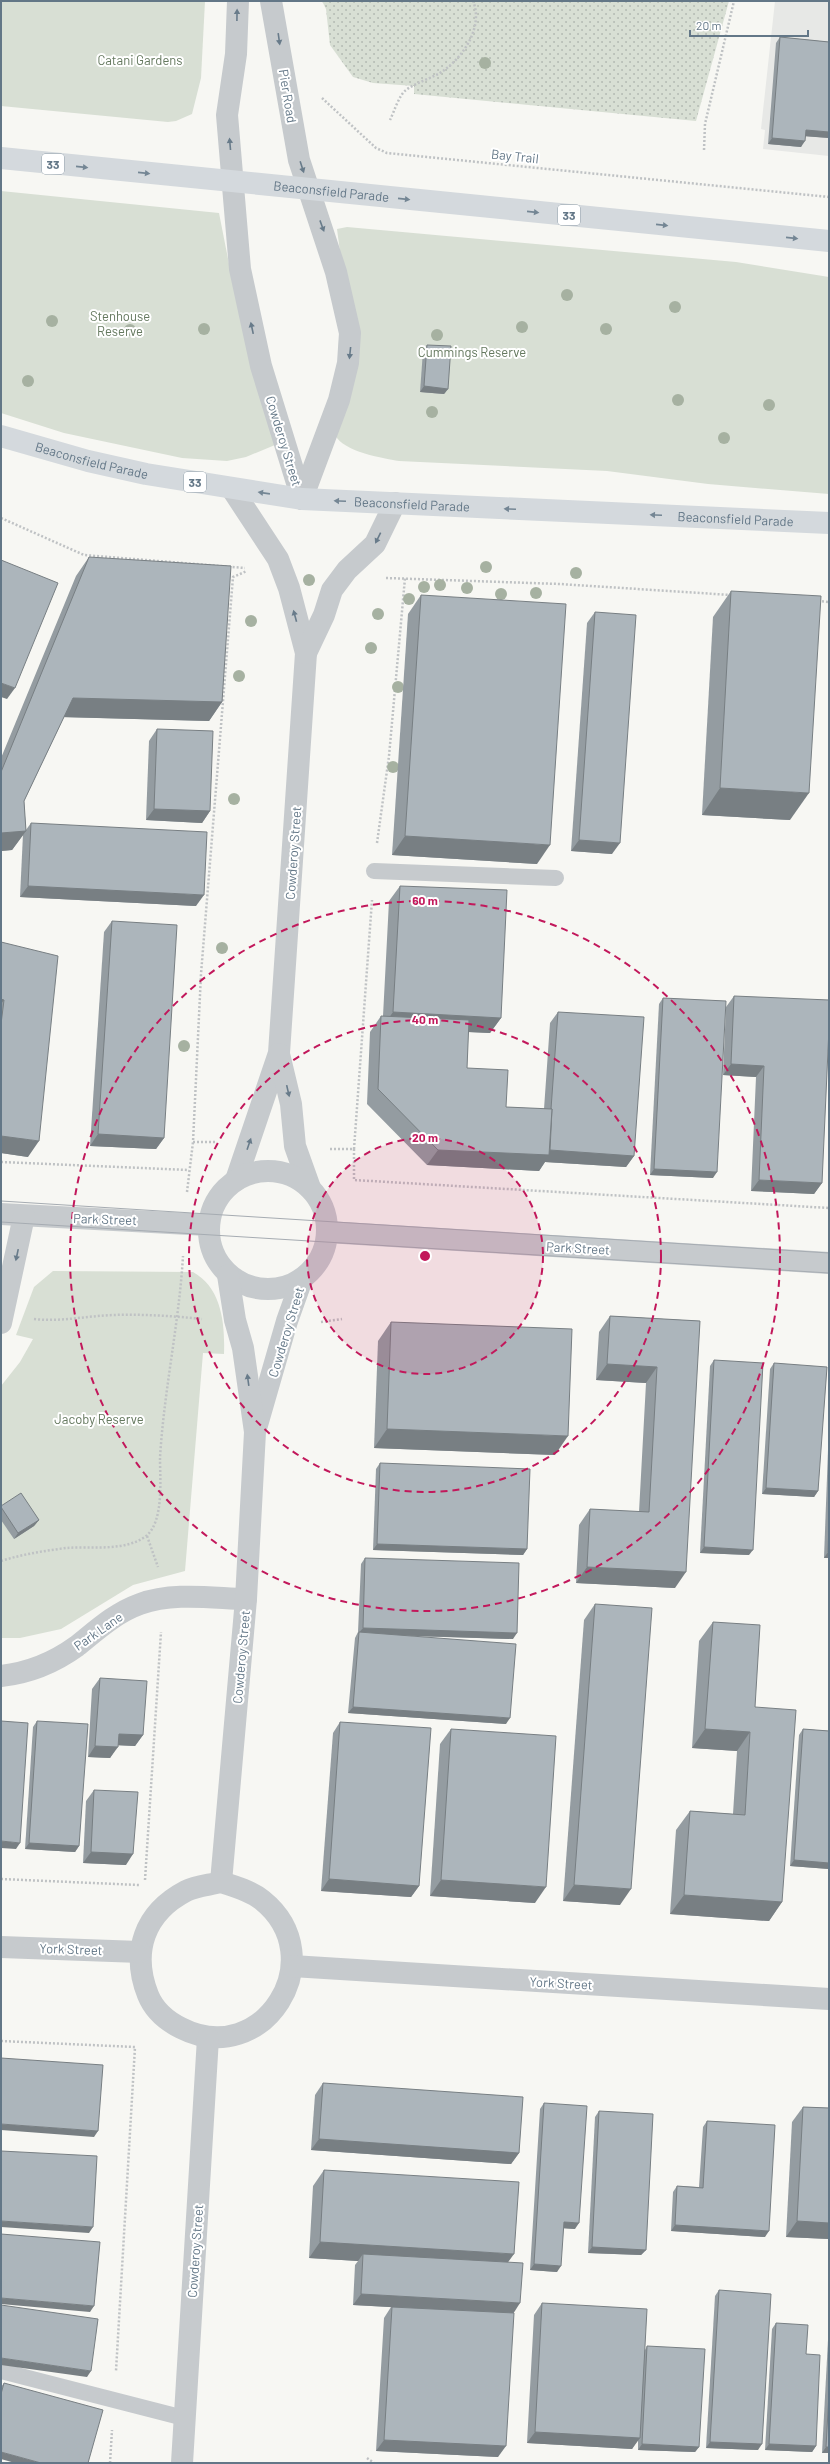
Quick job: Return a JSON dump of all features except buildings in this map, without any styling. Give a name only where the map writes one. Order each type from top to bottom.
[{"type":"main road","name":"Beaconsfield Parade","points":[[1,158],[233,183],[829,241]]},
{"type":"main road","name":"Beaconsfield Parade","points":[[1,436],[88,461],[232,489],[302,499],[829,523]]},
{"type":"street","points":[[233,183],[227,115],[236,54],[238,1]]},
{"type":"street","name":"Pier Road","points":[[271,1],[278,29],[294,138],[309,190]]},
{"type":"street","name":"Cowderoy Street","points":[[233,183],[240,263],[251,322],[261,366],[302,499]]},
{"type":"street","name":"Cowderoy Street","points":[[302,499],[339,400],[350,347],[348,319],[336,272],[309,190]]},
{"type":"street","name":"Cowderoy Street","points":[[232,489],[278,559],[289,588],[306,653],[279,1052],[236,1180]]},
{"type":"street","name":"Cowderoy Street","points":[[306,653],[324,616],[332,590],[347,570],[375,544],[395,503]]},
{"type":"street","name":"Cowderoy Street","points":[[279,1052],[291,1104],[295,1146],[310,1188]]},
{"type":"street","points":[[266,1170],[282,1172],[297,1178],[310,1188],[324,1210],[327,1232],[321,1256],[313,1268],[302,1279],[288,1286],[272,1290],[256,1288],[241,1284],[228,1275],[218,1263],[211,1250],[208,1225],[216,1201],[224,1189],[236,1180],[250,1173],[266,1170]]},
{"type":"street","name":"Park Street","points":[[1,1214],[208,1225]]},
{"type":"street","points":[[1,1323],[24,1216]]},
{"type":"street","name":"Park Street","points":[[327,1232],[829,1263]]},
{"type":"street","name":"Cowderoy Street","points":[[221,1882],[246,1599],[255,1432],[243,1348],[235,1320],[228,1275]]},
{"type":"street","name":"Cowderoy Street","points":[[255,1432],[287,1321],[302,1279]]},
{"type":"street","name":"Park Lane","points":[[1,1676],[13,1674],[45,1664],[76,1646],[113,1617],[139,1604],[169,1597],[246,1599]]},
{"type":"street","points":[[221,1882],[262,1899],[279,1918],[290,1941],[292,1966],[288,1988],[277,2008],[261,2023],[241,2033],[208,2038],[193,2034],[169,2022],[151,2002],[141,1978],[140,1952],[148,1926],[165,1905],[187,1891],[221,1882]]},
{"type":"street","name":"York Street","points":[[1,1947],[140,1952]]},
{"type":"street","name":"York Street","points":[[292,1966],[829,1999]]},
{"type":"street","name":"Cowderoy Street","points":[[182,2463],[208,2038]]},
{"type":"lane","points":[[374,871],[556,878]]},
{"type":"lane","points":[[1,2371],[184,2418]]},
{"type":"path","points":[[390,120],[405,90],[447,68],[463,51],[473,33],[477,20],[473,1]]},
{"type":"path","points":[[704,150],[705,124],[734,1]]},
{"type":"path","name":"Bay Trail","points":[[318,93],[376,148],[387,152],[829,197]]},
{"type":"path","points":[[1,518],[84,555],[233,566],[251,569],[233,577],[200,981],[193,1142],[221,1142]]},
{"type":"path","points":[[384,578],[560,584],[738,596]]},
{"type":"path","points":[[814,601],[829,602]]},
{"type":"path","points":[[354,1149],[354,1180],[829,1208]]},
{"type":"path","points":[[1,1162],[189,1170]]},
{"type":"path","points":[[1,1561],[28,1553],[127,1545],[147,1536],[158,1517],[165,1406],[177,1316],[181,1298],[182,1273]]},
{"type":"path","points":[[31,1318],[70,1320],[112,1315],[177,1316],[202,1319]]},
{"type":"path","points":[[315,1323],[342,1319]]},
{"type":"path","points":[[1,1879],[145,1885],[159,1637],[169,1597],[147,1536]]},
{"type":"path","points":[[1,2041],[134,2047],[110,2463]]},
{"type":"path","points":[[367,2458],[374,2463]]},
{"type":"shaded area","points":[[775,1],[829,1],[829,156],[763,149],[765,130],[761,129]]},
{"type":"green space","name":"Catani Gardens","points":[[1,1],[205,1],[201,78],[192,114],[176,121],[168,122],[1,106]]},
{"type":"green space","points":[[322,1],[729,1],[696,121],[414,94],[414,86],[373,83],[353,77],[330,45],[326,9]]},
{"type":"green space","name":"Stenhouse Reserve","points":[[1,191],[219,213],[231,274],[275,445],[246,457],[227,461],[182,458],[64,433],[1,413]]},
{"type":"green space","name":"Cummings Reserve","points":[[347,227],[736,262],[829,277],[829,494],[708,484],[607,471],[399,461],[364,453],[346,446],[335,435],[342,267],[337,229]]},
{"type":"green space","name":"Jacoby Reserve","points":[[53,1271],[193,1272],[203,1279],[216,1297],[220,1308],[224,1331],[224,1354],[203,1353],[185,1571],[133,1585],[61,1629],[20,1638],[1,1638],[1,1386],[20,1362],[33,1339],[16,1335],[34,1287]]},
{"type":"tram line","points":[[1,1201],[829,1253]]},
{"type":"tram line","points":[[1,1222],[829,1273]]}]
